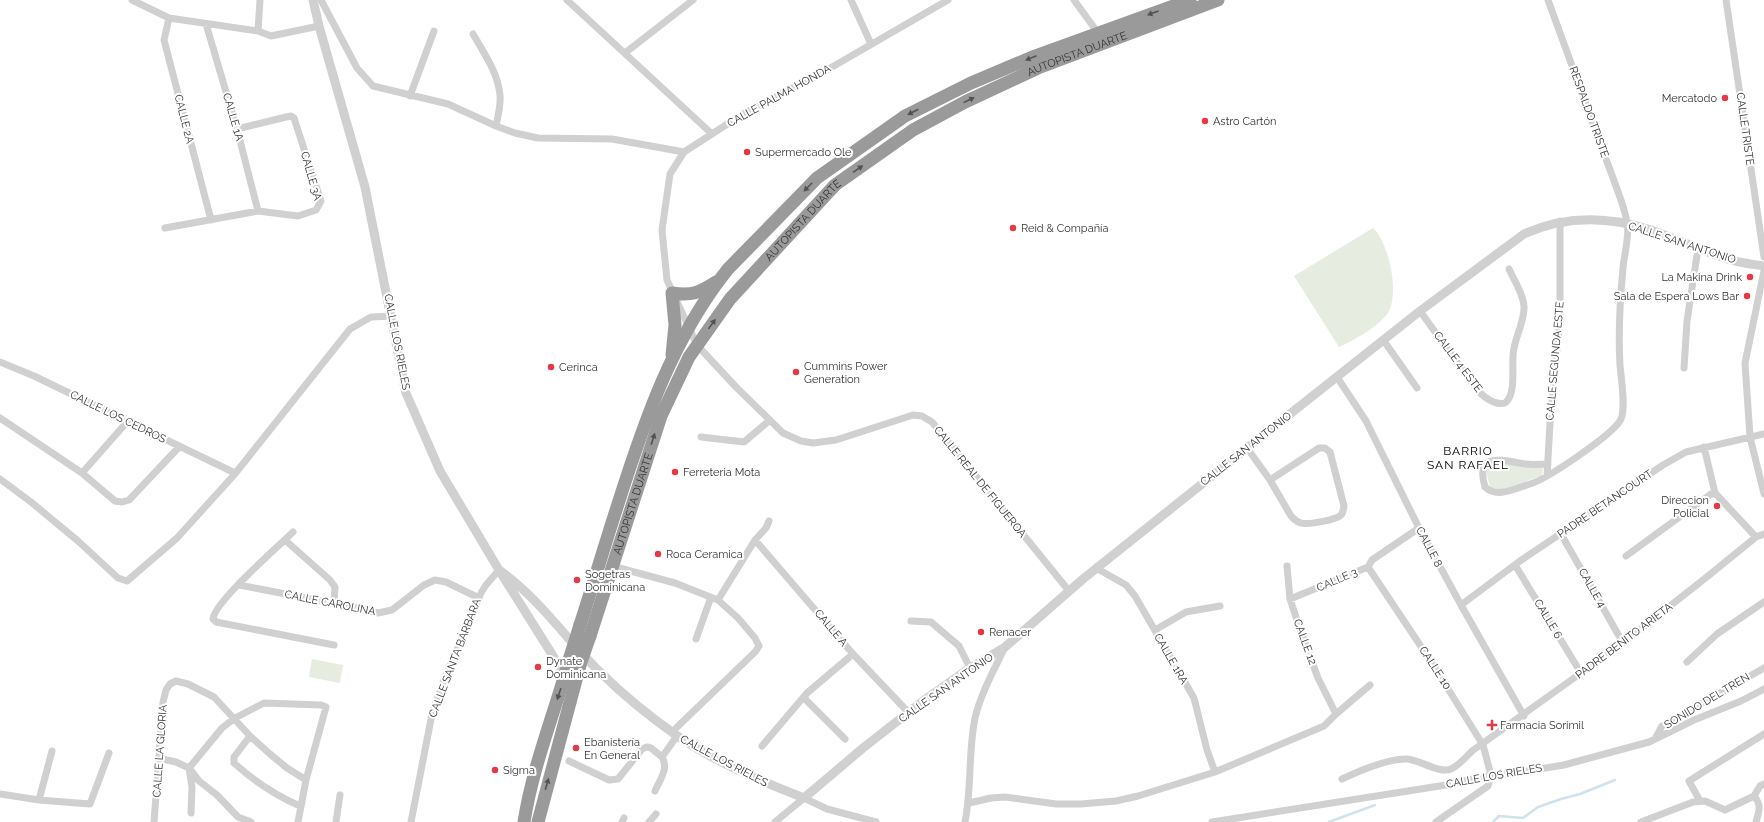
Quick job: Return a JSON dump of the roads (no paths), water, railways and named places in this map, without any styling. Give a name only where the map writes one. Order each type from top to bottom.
[{"type":"highway","name":"AUTOPISTA DUARTE","points":[[581,662],[580,625],[642,430],[688,329],[719,280],[817,178],[905,116],[971,83],[1035,56],[1190,0]]},
{"type":"highway","name":"AUTOPISTA DUARTE","points":[[581,662],[661,416],[689,357],[730,299],[835,185],[913,130],[965,102],[1038,68],[1218,0]]},
{"type":"highway","points":[[669,368],[675,325],[672,293],[686,295],[695,294],[719,280]]},
{"type":"highway","points":[[524,822],[527,800],[540,751],[565,675],[581,662]]},
{"type":"highway","points":[[538,822],[581,662]]},
{"type":"street","points":[[132,0],[169,18],[258,31],[272,36],[319,26]]},
{"type":"street","points":[[258,31],[260,0]]},
{"type":"street","name":"CALLE LOS RIELES","points":[[313,0],[365,187],[392,316],[406,393],[440,471],[499,570],[565,675]]},
{"type":"street","points":[[321,0],[357,68],[373,86],[448,104],[496,126],[515,133],[538,138],[612,139],[684,152]]},
{"type":"street","points":[[567,0],[712,134]]},
{"type":"street","points":[[625,53],[692,0]]},
{"type":"street","points":[[851,0],[871,44]]},
{"type":"street","name":"CALLE PALMA HONDA","points":[[698,345],[688,329],[667,280],[662,230],[670,174],[684,152],[746,112],[820,74],[948,0]]},
{"type":"street","points":[[1074,0],[1098,33]]},
{"type":"street","name":"RESPALDO TRISTE","points":[[1548,0],[1628,224]]},
{"type":"street","name":"CALLE TRISTE","points":[[1726,0],[1764,257]]},
{"type":"street","name":"CALLE 2A","points":[[169,18],[164,40],[211,220]]},
{"type":"street","name":"CALLE 1A","points":[[206,24],[237,129],[258,211]]},
{"type":"street","points":[[410,96],[434,31]]},
{"type":"street","points":[[473,34],[494,71],[498,82],[500,104],[496,126]]},
{"type":"street","name":"CALLE 3A","points":[[164,228],[258,211],[298,216],[316,210],[321,201],[294,118],[291,116],[237,129]]},
{"type":"street","name":"CALLE SAN ANTONIO","points":[[775,822],[863,748],[923,701],[970,668],[1005,647],[1096,568],[1420,311],[1524,234],[1541,226],[1560,221],[1579,219],[1628,224],[1651,230],[1730,260],[1764,266]]},
{"type":"street","name":"CALLE SEGUNDA ESTE","points":[[1547,476],[1550,423],[1560,319],[1560,221]]},
{"type":"street","points":[[1548,464],[1528,464],[1494,460],[1485,465],[1483,481],[1488,490],[1497,493],[1506,492],[1536,482],[1577,457],[1613,428],[1621,419],[1622,404],[1618,337],[1628,224]]},
{"type":"street","points":[[1684,368],[1687,321],[1698,249]]},
{"type":"street","name":"CALLE 4 ESTE","points":[[1420,311],[1477,390],[1485,397],[1497,403],[1505,403],[1510,398],[1514,346],[1524,312],[1524,305],[1518,286],[1508,269]]},
{"type":"street","points":[[1764,271],[1745,363],[1750,436],[1764,494]]},
{"type":"street","points":[[0,479],[31,502],[78,541],[118,578],[127,581],[177,538],[235,473],[350,330],[371,318],[392,316]]},
{"type":"street","points":[[1384,340],[1417,388]]},
{"type":"street","name":"CALLE REAL DE FIGUEROA","points":[[698,345],[736,387],[783,433],[801,441],[813,443],[836,440],[913,415],[922,416],[932,422],[1069,591]]},
{"type":"street","name":"CALLE LOS CEDROS","points":[[0,362],[235,473]]},
{"type":"street","name":"CALLE 8","points":[[1337,377],[1366,421],[1419,528],[1524,716]]},
{"type":"street","points":[[0,418],[82,473],[115,500],[122,502],[129,500],[179,447]]},
{"type":"street","points":[[701,437],[744,442],[770,420]]},
{"type":"street","points":[[82,473],[127,422]]},
{"type":"street","name":"PADRE BETANCOURT","points":[[1461,605],[1515,564],[1663,465],[1686,452],[1764,434]]},
{"type":"street","points":[[1247,448],[1270,480],[1290,516],[1301,523],[1308,524],[1334,519],[1340,517],[1343,513],[1344,506],[1330,452],[1325,448],[1319,448],[1270,480]]},
{"type":"street","points":[[1704,448],[1715,493],[1756,537]]},
{"type":"street","points":[[1626,556],[1711,494],[1715,493]]},
{"type":"street","points":[[696,639],[714,599],[755,540],[766,528],[769,521]]},
{"type":"street","name":"CALLE 3","points":[[1290,599],[1368,567],[1372,560],[1419,528]]},
{"type":"street","points":[[293,532],[239,585],[214,614],[213,619],[216,622],[334,645]]},
{"type":"street","name":"CALLE 4","points":[[1561,534],[1623,643]]},
{"type":"street","name":"PADRE BENITO ARIETA","points":[[1342,779],[1389,762],[1407,759],[1428,764],[1440,770],[1451,769],[1623,643],[1756,537],[1764,534]]},
{"type":"street","points":[[285,540],[330,580],[335,587],[334,603]]},
{"type":"street","name":"CALLE A","points":[[755,540],[852,654],[909,713]]},
{"type":"street","name":"CALLE 6","points":[[1515,564],[1582,673]]},
{"type":"street","points":[[612,566],[675,583],[714,599],[738,618],[755,638],[759,646],[755,652],[674,734],[662,757]]},
{"type":"street","name":"CALLE 12","points":[[1287,566],[1290,599],[1318,678],[1336,714]]},
{"type":"street","name":"CALLE 10","points":[[1368,567],[1430,660],[1483,745],[1491,775]]},
{"type":"street","name":"CALLE 1RA","points":[[1096,568],[1126,585],[1135,596],[1194,698],[1205,743],[1215,772]]},
{"type":"street","name":"CALLE LOS RIELES","points":[[499,570],[512,579],[552,617],[581,662],[614,685],[674,734],[738,770],[827,809],[876,822]]},
{"type":"street","name":"CALLE SANTA BÁRBARA","points":[[411,822],[432,714],[444,680],[479,598],[486,584],[499,570]]},
{"type":"street","name":"CALLE CAROLINA","points":[[239,585],[378,613],[385,613],[392,610],[424,585],[435,580],[446,582],[479,598]]},
{"type":"street","points":[[1687,662],[1718,634],[1764,602]]},
{"type":"street","points":[[1154,630],[1186,612],[1220,606]]},
{"type":"street","points":[[911,621],[931,622],[959,646],[970,668]]},
{"type":"street","points":[[965,822],[969,803],[972,743],[976,718],[982,696],[1005,647]]},
{"type":"street","points":[[762,746],[807,693],[852,654]]},
{"type":"street","name":"SONIDO DEL TREN","points":[[1655,739],[1662,726],[1764,668]]},
{"type":"street","name":"CALLE LA GLORIA","points":[[154,822],[164,694],[168,687],[173,682],[183,682],[214,697],[235,718]]},
{"type":"street","points":[[969,803],[991,798],[1005,797],[1056,804],[1116,801],[1138,796],[1215,772],[1324,726],[1370,686]]},
{"type":"street","name":"CALLE LOS RIELES","points":[[1212,822],[1446,785],[1491,775],[1503,775],[1564,765],[1649,742],[1694,720],[1741,701],[1764,689]]},
{"type":"street","points":[[805,696],[806,700],[846,739]]},
{"type":"street","points":[[191,813],[192,787],[189,768],[222,728],[235,718],[264,703],[321,705],[326,707],[306,780],[298,822]]},
{"type":"street","points":[[235,718],[250,736],[287,768],[306,780]]},
{"type":"street","points":[[1700,801],[1689,781],[1764,734]]},
{"type":"street","points":[[250,736],[234,757],[234,763],[252,779],[272,793],[300,806]]},
{"type":"street","points":[[569,761],[609,780],[614,780],[618,779],[642,749],[647,747],[651,748],[662,757],[665,762],[665,768],[654,791]]},
{"type":"street","points":[[39,800],[52,751]]},
{"type":"street","points":[[0,794],[39,800],[90,804],[109,753]]},
{"type":"street","points":[[158,758],[176,762],[189,768],[199,781],[226,804],[237,820],[251,822]]},
{"type":"street","points":[[1436,822],[1488,786],[1491,775]]},
{"type":"street","points":[[1641,822],[1652,820],[1693,802],[1700,801],[1705,801],[1725,810],[1754,796],[1760,786],[1764,784]]},
{"type":"street","points":[[336,822],[340,795]]},
{"type":"street","points":[[1754,796],[1762,806],[1756,822]]},
{"type":"street","points":[[649,822],[656,814]]},
{"type":"waterway","points":[[1493,822],[1499,816],[1523,818],[1538,807],[1580,794],[1615,780]]},
{"type":"waterway","points":[[1329,822],[1375,805]]},
{"type":"place","name":"Mercatodo","points":[[1725,98]]},
{"type":"place","name":"Astro Cartón","points":[[1205,121]]},
{"type":"place","name":"Supermercado Ole","points":[[747,152]]},
{"type":"place","name":"Reid & Compañía","points":[[1013,228]]},
{"type":"place","name":"La Makina Drink","points":[[1750,277]]},
{"type":"place","name":"Sala de Espera Lows Bar","points":[[1747,296]]},
{"type":"place","name":"Cerinca","points":[[551,367]]},
{"type":"place","name":"Cummins Power Generation","points":[[796,372]]},
{"type":"place","name":"Ferreteria Mota","points":[[675,472]]},
{"type":"place","name":"Direccion Policial","points":[[1717,506]]},
{"type":"place","name":"Roca Ceramica","points":[[658,554]]},
{"type":"place","name":"Sogetras Dominicana","points":[[577,580]]},
{"type":"place","name":"Renacer","points":[[981,632]]},
{"type":"place","name":"Dynate Dominicana","points":[[538,667]]},
{"type":"place","name":"Farmacia Sorimil","points":[[1492,725]]},
{"type":"place","name":"Ebanistería En General","points":[[576,748]]},
{"type":"place","name":"Sigma","points":[[495,770]]},
{"type":"district","name":"BARRIO SAN RAFAEL","points":[[1468,458]]}]
